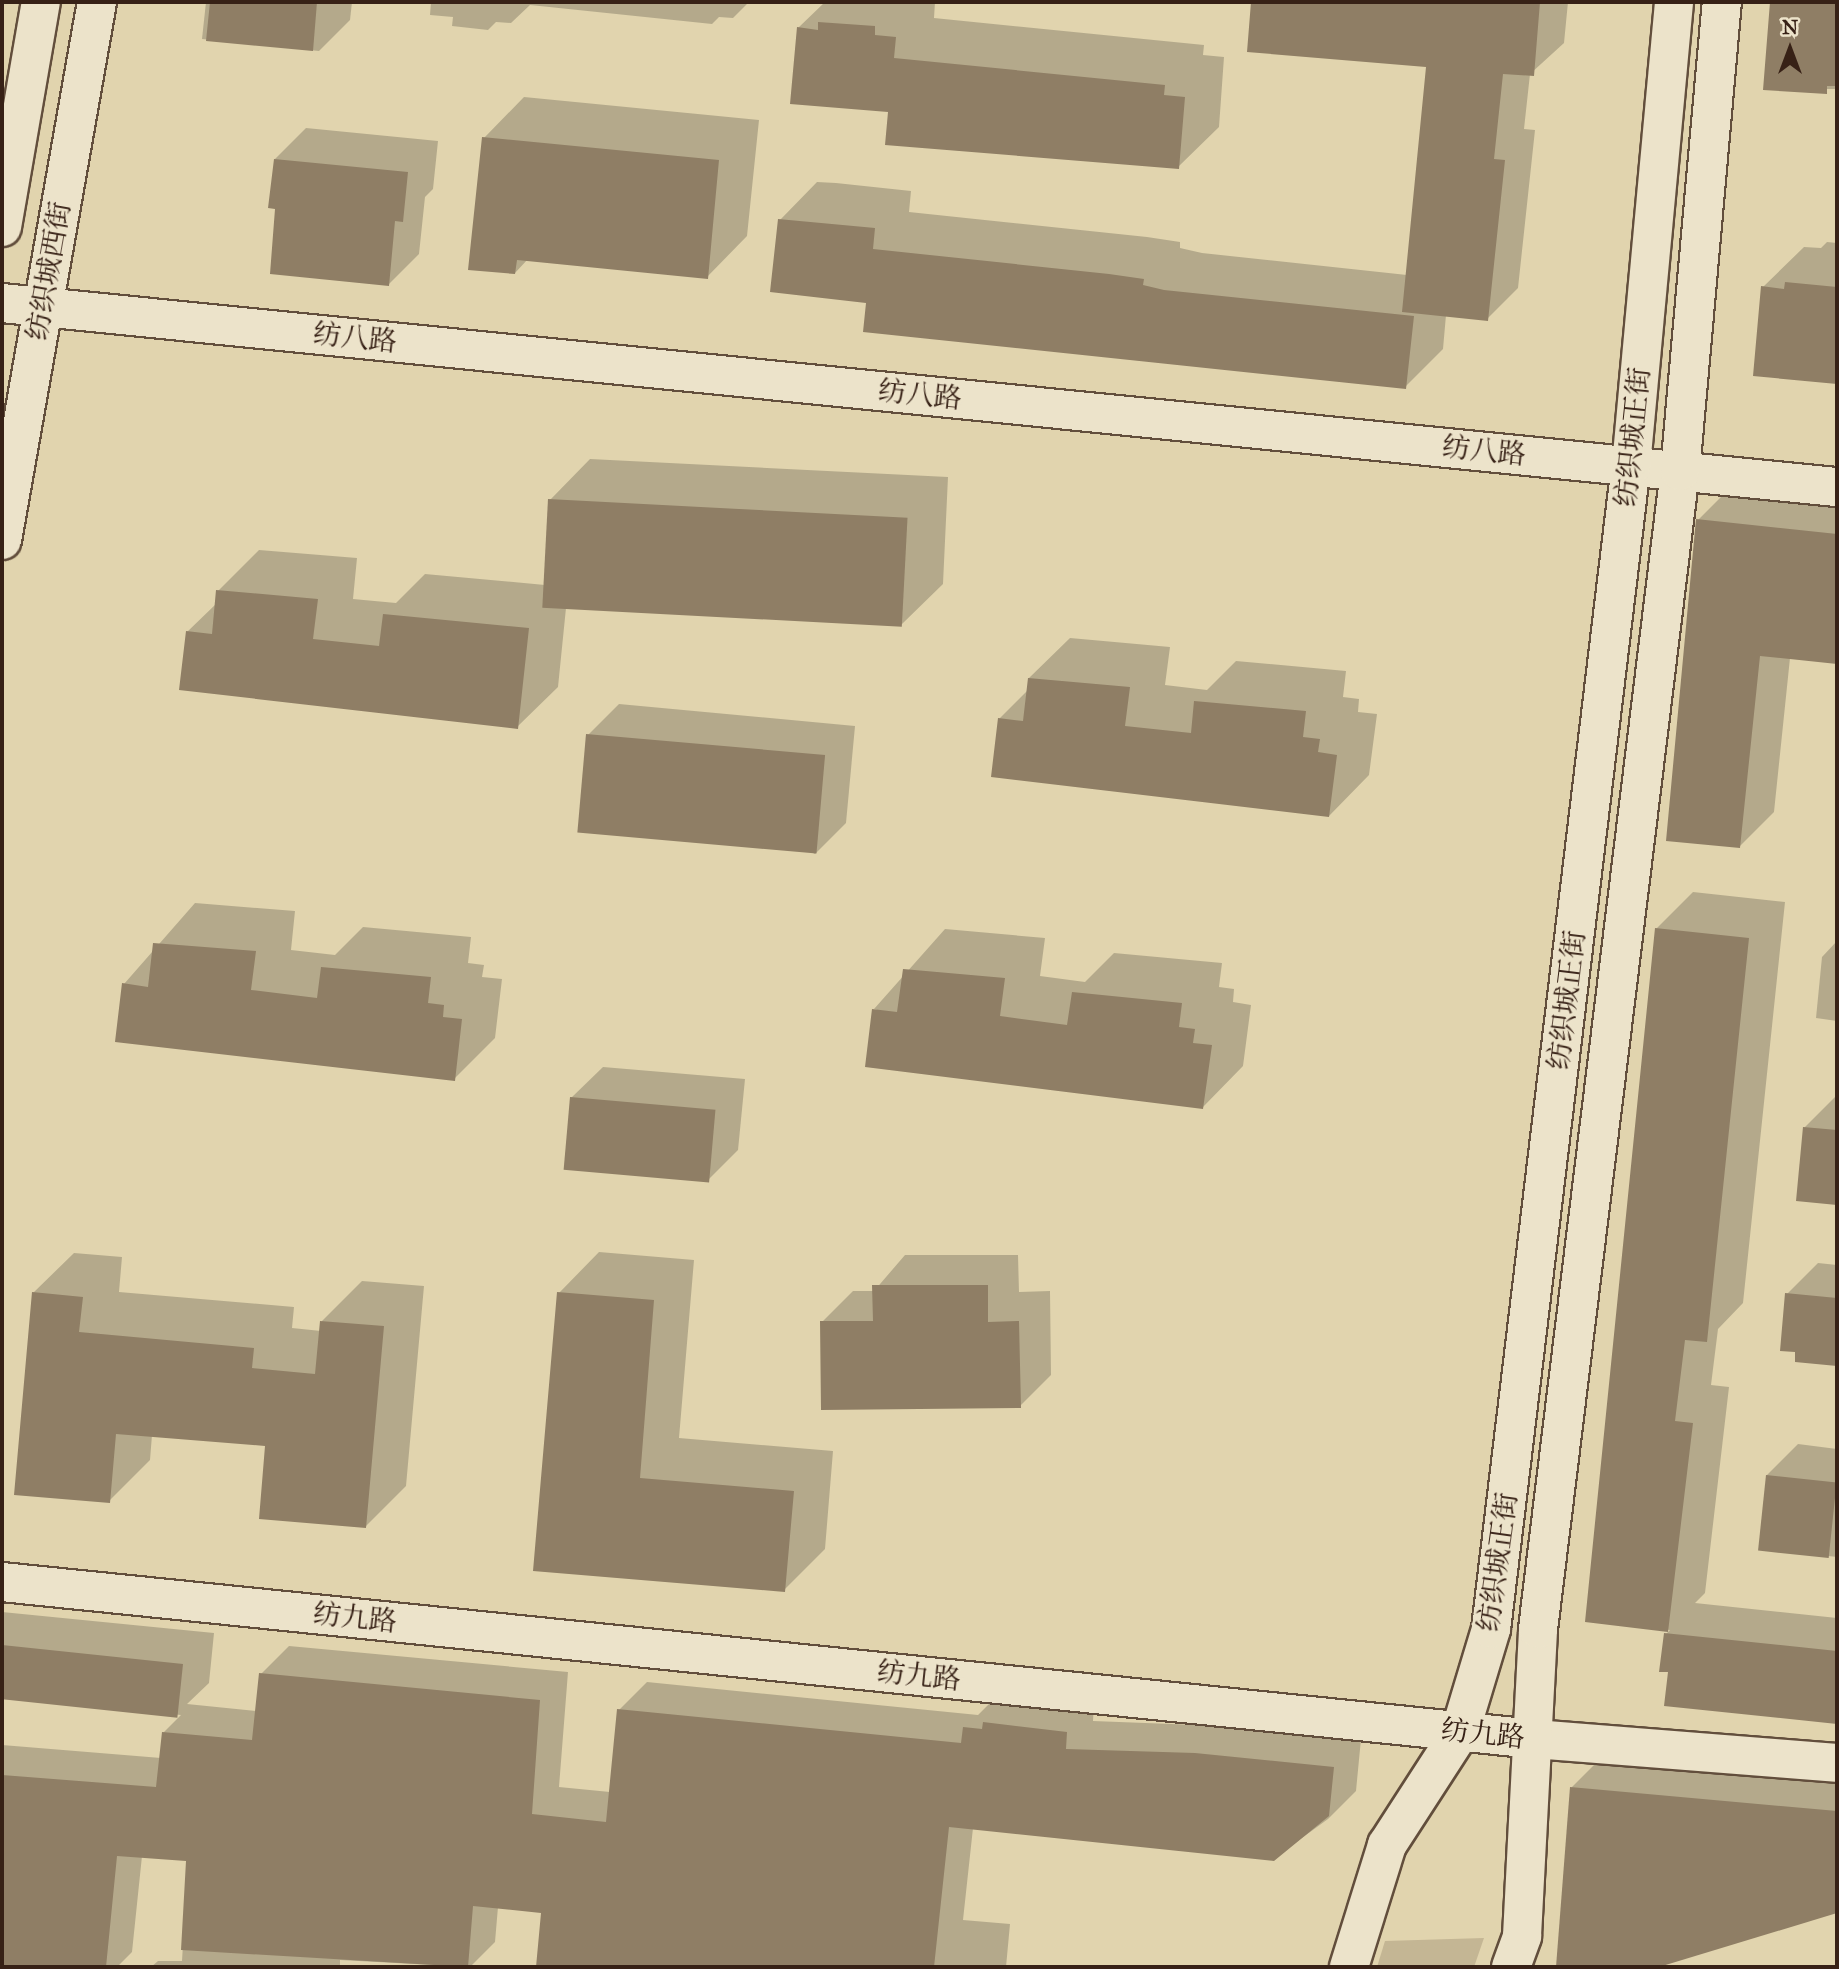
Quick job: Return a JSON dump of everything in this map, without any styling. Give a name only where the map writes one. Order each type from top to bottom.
[{"type":"street","name":"纺织城西街","points":[[2,228],[41,2]]},
{"type":"street","name":"纺织城西街","points":[[2,540],[96,2]]},
{"type":"street","name":"纺织城正街","points":[[1349,1967],[1388,1845],[1460,1732],[1491,1629],[1631,466],[1674,2]]},
{"type":"street","name":"纺织城正街","points":[[1511,1967],[1522,1936],[1538,1629],[1680,471],[1721,2]]},
{"type":"street","name":"纺八路","points":[[2,303],[1837,487]]},
{"type":"street","name":"纺九路","points":[[2,1582],[1460,1732],[1837,1763]]},
{"type":"shaded area","points":[[1484,1938],[1474,1967],[1377,1967],[1385,1941]]},
{"type":"building","points":[[210,2],[317,2],[313,51],[206,41]]},
{"type":"building","points":[[1251,2],[1540,2],[1534,76],[1503,74],[1494,159],[1505,160],[1488,321],[1402,312],[1426,67],[1247,52]]},
{"type":"building","points":[[1770,2],[1837,2],[1837,86],[1827,86],[1827,94],[1763,90]]},
{"type":"building","points":[[818,22],[875,26],[875,35],[896,37],[894,58],[1165,85],[1164,95],[1185,97],[1179,169],[885,145],[888,112],[790,104],[797,27],[818,30]]},
{"type":"building","points":[[482,137],[719,160],[708,279],[517,260],[515,274],[468,270]]},
{"type":"building","points":[[274,159],[408,172],[403,222],[395,221],[389,286],[270,274],[275,209],[268,208]]},
{"type":"building","points":[[778,219],[875,228],[873,249],[1109,274],[1144,279],[1143,285],[1164,290],[1414,316],[1406,389],[863,332],[866,303],[770,292]]},
{"type":"building","points":[[1785,282],[1837,287],[1837,384],[1753,376],[1761,286],[1784,289]]},
{"type":"building","points":[[548,499],[908,518],[902,627],[542,608]]},
{"type":"building","points":[[1696,519],[1837,534],[1837,664],[1760,656],[1740,848],[1666,841]]},
{"type":"building","points":[[216,590],[318,599],[313,639],[379,646],[383,614],[529,628],[518,729],[179,690],[186,631],[212,634]]},
{"type":"building","points":[[1028,678],[1130,687],[1125,726],[1191,733],[1194,701],[1306,711],[1303,737],[1320,739],[1318,752],[1337,755],[1329,817],[991,777],[998,718],[1023,721]]},
{"type":"building","points":[[586,734],[825,755],[816,854],[577,833]]},
{"type":"building","points":[[1655,928],[1749,938],[1707,1342],[1685,1340],[1675,1421],[1693,1423],[1668,1632],[1585,1622]]},
{"type":"building","points":[[153,943],[256,951],[251,990],[317,998],[321,967],[431,977],[428,1003],[444,1005],[443,1017],[462,1019],[455,1081],[115,1042],[122,983],[148,987]]},
{"type":"building","points":[[903,969],[1005,978],[1000,1016],[1067,1025],[1072,992],[1182,1003],[1179,1027],[1195,1029],[1193,1043],[1212,1045],[1203,1109],[865,1067],[872,1009],[897,1012]]},
{"type":"building","points":[[570,1097],[715,1110],[709,1182],[564,1170]]},
{"type":"building","points":[[1803,1127],[1837,1130],[1837,1205],[1796,1201]]},
{"type":"building","points":[[872,1285],[988,1285],[988,1322],[1019,1321],[1021,1408],[821,1410],[820,1321],[873,1321]]},
{"type":"building","points":[[32,1292],[83,1297],[79,1332],[254,1348],[252,1368],[315,1374],[320,1321],[384,1326],[366,1528],[259,1519],[265,1446],[116,1434],[110,1503],[14,1495]]},
{"type":"building","points":[[557,1292],[654,1300],[640,1478],[794,1491],[785,1592],[533,1571]]},
{"type":"building","points":[[1785,1293],[1837,1298],[1837,1366],[1795,1362],[1795,1352],[1780,1351]]},
{"type":"building","points":[[1766,1475],[1837,1482],[1829,1558],[1758,1551]]},
{"type":"building","points":[[1664,1633],[1837,1651],[1837,1724],[1664,1706],[1668,1672],[1659,1672]]},
{"type":"building","points":[[2,1645],[183,1664],[177,1718],[2,1699]]},
{"type":"building","points":[[259,1673],[540,1700],[532,1814],[606,1822],[617,1709],[961,1743],[963,1727],[982,1729],[983,1722],[1067,1732],[1066,1749],[1195,1753],[1334,1767],[1329,1816],[1274,1861],[949,1827],[934,1967],[536,1967],[541,1913],[473,1906],[468,1967],[181,1950],[186,1861],[117,1856],[106,1967],[2,1967],[2,1775],[156,1787],[162,1732],[252,1740]]},
{"type":"building","points":[[1570,1787],[1837,1811],[1837,1913],[1659,1967],[1556,1967]]}]
